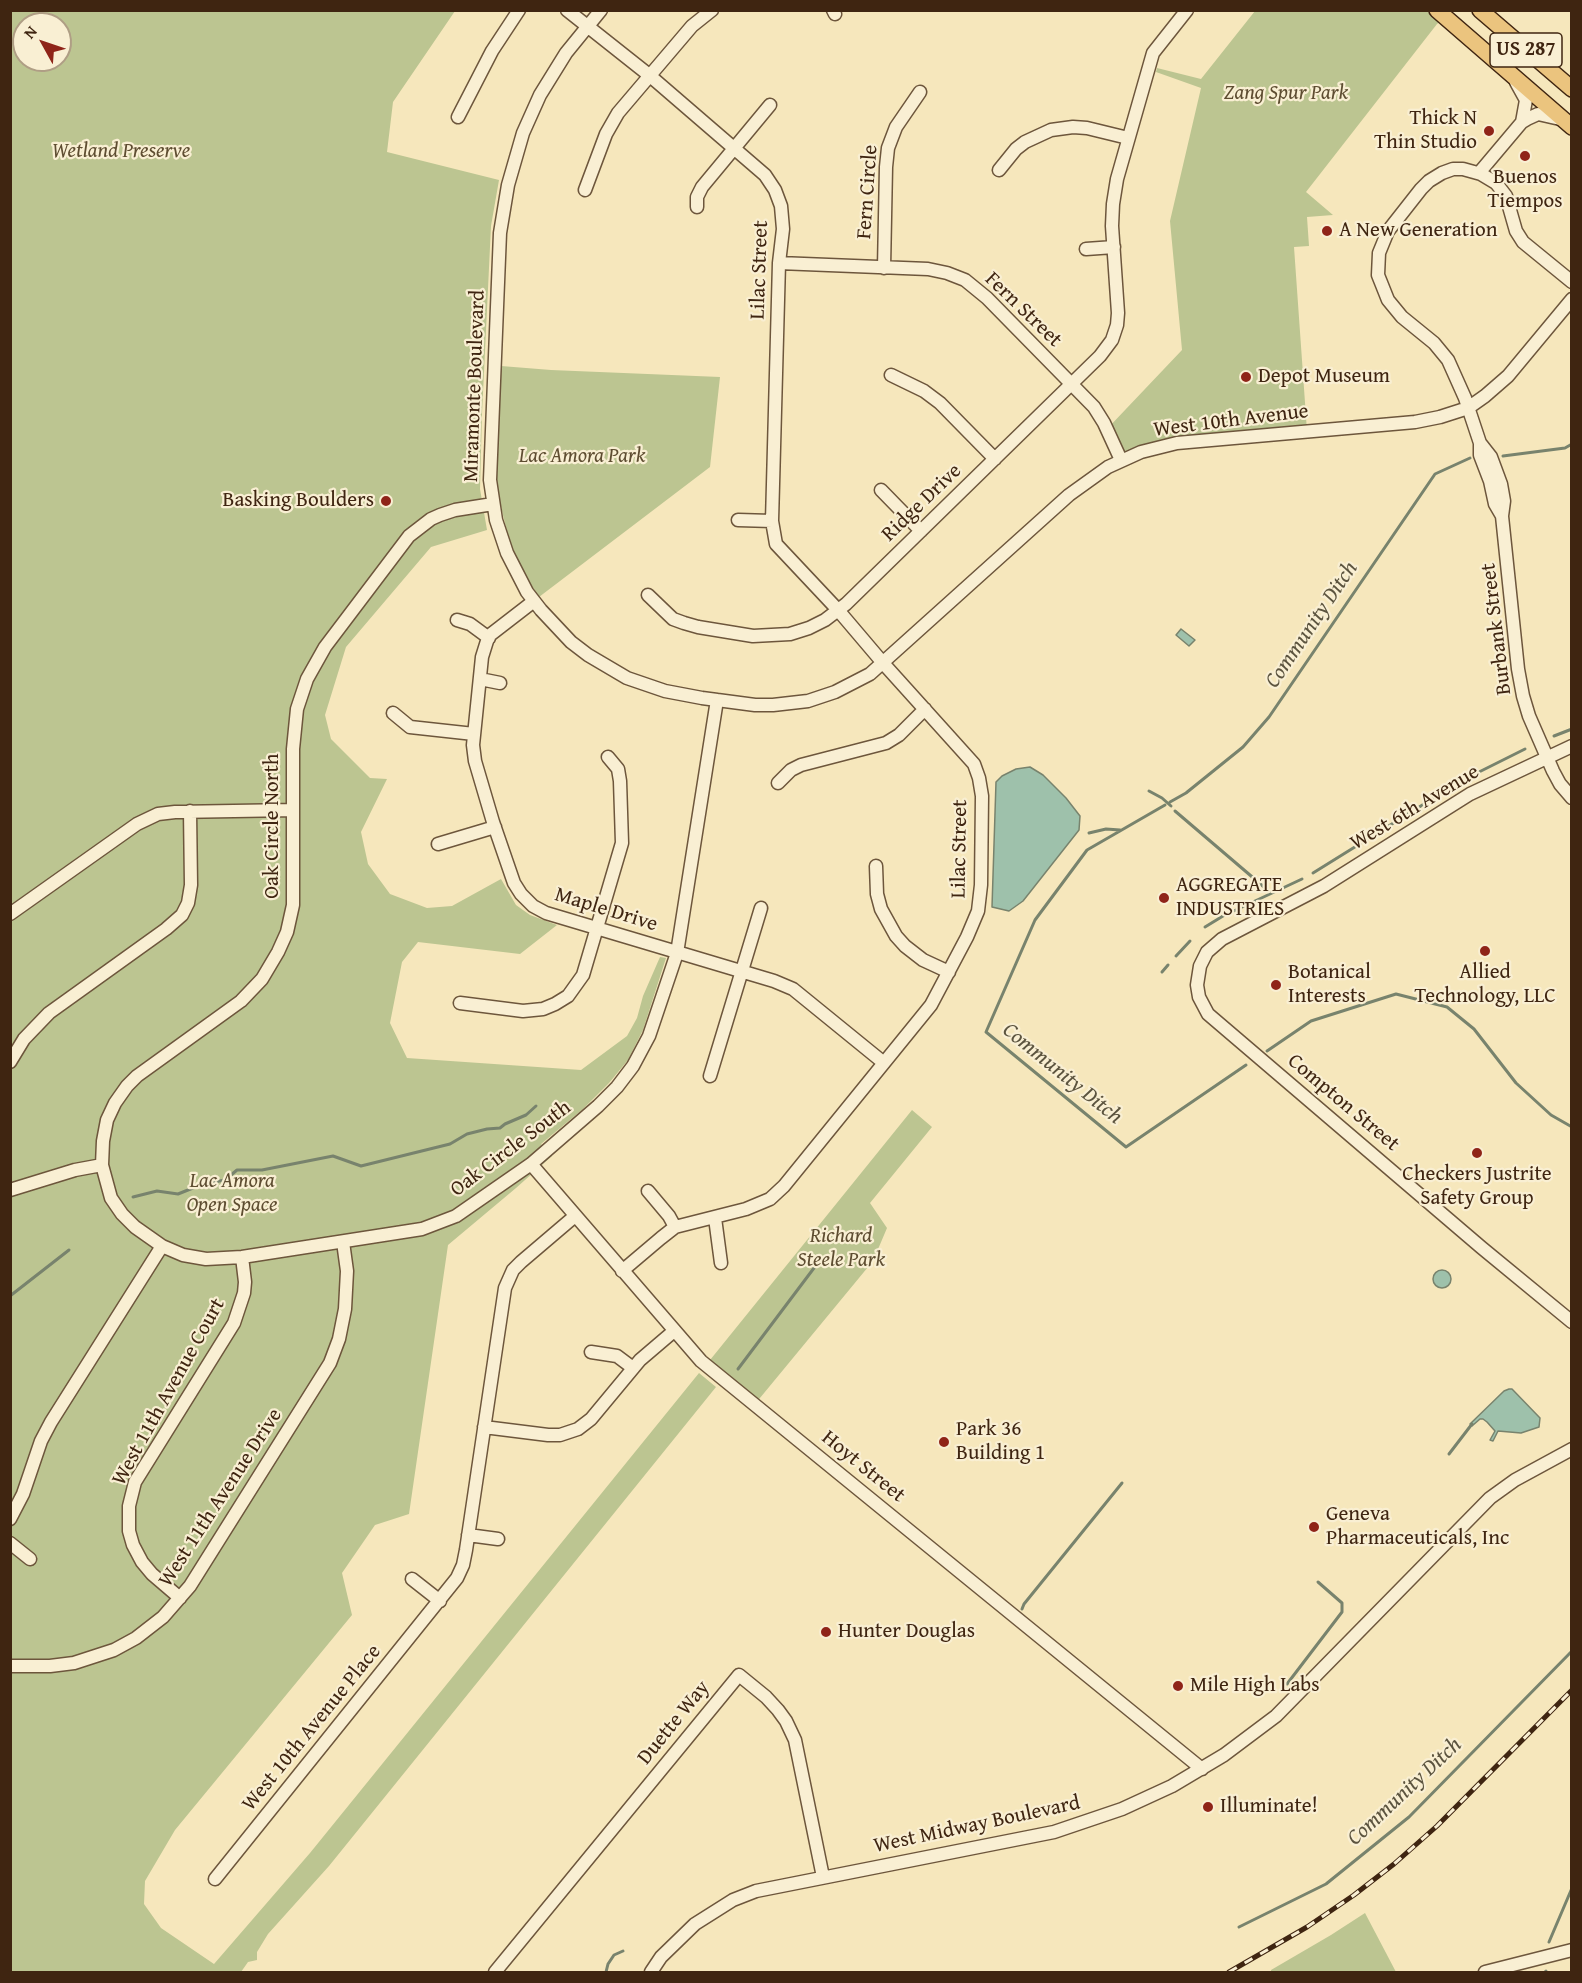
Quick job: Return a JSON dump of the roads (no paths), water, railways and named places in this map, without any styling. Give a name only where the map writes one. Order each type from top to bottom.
[{"type":"main road","name":"US 287","points":[[1437,10],[1568,124]]},
{"type":"main road","name":"US 287","points":[[1480,10],[1572,89]]},
{"type":"street","points":[[458,117],[492,51],[519,10]]},
{"type":"street","name":"Lilac Street","points":[[567,10],[649,75],[765,175],[775,190],[781,206],[783,229],[779,263],[772,521],[776,544],[838,610],[974,764],[982,796],[981,885],[978,911],[931,1005],[784,1186],[770,1200],[747,1209],[675,1227],[622,1271]]},
{"type":"street","name":"Miramonte Boulevard","points":[[601,10],[560,61],[540,95],[523,133],[508,185],[500,232],[489,459],[493,504],[507,553],[534,601],[571,642],[627,678],[665,691],[717,700]]},
{"type":"street","points":[[585,190],[612,121],[692,26],[712,10]]},
{"type":"street","name":"Ridge Drive","points":[[648,595],[673,619],[698,627],[753,636],[772,636],[800,631],[825,620],[921,531],[1100,356],[1115,334],[1118,313],[1112,226],[1114,196],[1128,138],[1153,53],[1187,10]]},
{"type":"street","points":[[1512,76],[1526,100],[1522,122]]},
{"type":"street","name":"Fern Circle","points":[[884,268],[888,148],[896,127],[920,92]]},
{"type":"street","points":[[697,207],[697,197],[702,187],[770,105]]},
{"type":"street","points":[[1568,124],[1538,114],[1522,122],[1479,173],[1491,178],[1503,191],[1516,231],[1523,242],[1572,282]]},
{"type":"street","points":[[999,170],[1016,149],[1025,142],[1051,130],[1087,128],[1128,138]]},
{"type":"street","name":"Burbank Street","points":[[1479,173],[1453,169],[1429,181],[1388,231],[1379,253],[1378,269],[1384,294],[1392,307],[1434,342],[1448,360],[1462,390],[1480,443],[1480,455],[1502,516],[1520,682],[1529,716],[1560,784],[1572,798]]},
{"type":"street","points":[[1086,249],[1114,248]]},
{"type":"street","name":"Fern Street","points":[[779,263],[935,270],[965,280],[987,298],[1101,417],[1121,460]]},
{"type":"street","name":"West 10th Avenue","points":[[717,700],[773,705],[808,700],[849,685],[870,674],[1069,495],[1089,479],[1121,460],[1141,452],[1187,441],[1414,422],[1468,408],[1508,376],[1572,299]]},
{"type":"street","points":[[891,375],[924,391],[940,403],[995,459]]},
{"type":"street","points":[[881,490],[921,531]]},
{"type":"street","name":"Oak Circle North","points":[[102,1165],[107,1120],[115,1102],[127,1086],[137,1076],[241,1001],[262,979],[274,961],[286,932],[293,906],[292,749],[297,709],[307,679],[325,647],[397,550],[418,528],[430,519],[455,510],[493,504]]},
{"type":"street","points":[[738,520],[772,521]]},
{"type":"street","points":[[457,620],[470,624],[489,638],[534,601]]},
{"type":"street","name":"Maple Drive","points":[[489,638],[482,657],[474,753],[514,883],[528,902],[546,913],[774,981],[793,989],[884,1063]]},
{"type":"street","points":[[480,679],[500,683]]},
{"type":"street","name":"Oak Circle South","points":[[102,1165],[111,1198],[135,1227],[162,1246],[183,1255],[206,1259],[242,1257],[422,1229],[456,1216],[531,1164],[617,1087],[633,1066],[649,1036],[677,953],[717,700]]},
{"type":"street","points":[[778,783],[791,770],[801,765],[886,743],[899,735],[925,709]]},
{"type":"street","points":[[393,712],[410,727],[474,734]]},
{"type":"street","name":"West 6th Avenue","points":[[1282,908],[1377,854],[1470,794],[1572,746]]},
{"type":"street","points":[[460,1003],[523,1011],[543,1009],[555,1004],[573,990],[583,975],[620,854],[623,830],[618,769],[608,757]]},
{"type":"street","points":[[10,914],[137,824],[158,814],[190,811],[293,810]]},
{"type":"street","points":[[10,1062],[24,1039],[49,1012],[166,929],[182,915],[188,903],[191,885],[190,811]]},
{"type":"street","points":[[438,844],[495,827]]},
{"type":"street","points":[[876,866],[877,894],[881,909],[896,936],[923,960],[949,972]]},
{"type":"street","points":[[710,1076],[760,908]]},
{"type":"street","name":"Compton Street","points":[[1282,908],[1222,939],[1207,952],[1198,972],[1199,997],[1205,1010],[1482,1248],[1572,1322]]},
{"type":"street","name":"Hoyt Street","points":[[531,1164],[701,1361],[1202,1769]]},
{"type":"street","points":[[10,1190],[75,1170],[102,1165]]},
{"type":"street","points":[[648,1191],[669,1216],[675,1227]]},
{"type":"street","name":"West 10th Avenue Place","points":[[215,1879],[456,1580],[463,1565],[501,1305],[509,1278],[521,1262],[575,1216]]},
{"type":"street","points":[[715,1218],[721,1263]]},
{"type":"street","name":"West 11th Avenue Drive","points":[[10,1666],[50,1666],[74,1663],[114,1650],[151,1627],[190,1586],[330,1363],[339,1339],[345,1309],[347,1271],[343,1242]]},
{"type":"street","points":[[10,1519],[23,1494],[41,1441],[51,1422],[162,1246]]},
{"type":"street","name":"West 11th Avenue Court","points":[[180,1598],[152,1574],[142,1562],[129,1531],[129,1506],[135,1482],[234,1323],[244,1293],[242,1257]]},
{"type":"street","points":[[484,1426],[548,1436],[573,1431],[591,1419],[647,1352],[674,1331]]},
{"type":"street","points":[[591,1352],[617,1356],[633,1368]]},
{"type":"street","name":"West Midway Boulevard","points":[[651,1972],[680,1936],[714,1911],[756,1891],[1034,1837],[1080,1824],[1140,1802],[1202,1769],[1249,1738],[1285,1707],[1490,1498],[1515,1480],[1572,1449]]},
{"type":"street","points":[[468,1534],[498,1539]]},
{"type":"street","points":[[10,1543],[30,1559]]},
{"type":"street","points":[[412,1579],[440,1601]]},
{"type":"street","name":"Duette Way","points":[[495,1972],[739,1675],[778,1710],[795,1740],[822,1877]]},
{"type":"street","points":[[1485,1972],[1572,1950]]},
{"type":"waterway","name":"Community Ditch","points":[[1503,456],[1565,448],[1572,444]]},
{"type":"waterway","name":"Community Ditch","points":[[1170,802],[1186,793],[1243,747],[1269,717],[1435,474],[1470,458]]},
{"type":"waterway","points":[[1554,736],[1572,729]]},
{"type":"waterway","points":[[1473,775],[1525,749]]},
{"type":"waterway","points":[[1313,873],[1461,781]]},
{"type":"waterway","points":[[1149,791],[1171,806]]},
{"type":"waterway","name":"Community Ditch","points":[[1165,805],[1087,850],[1035,920],[986,1032],[1126,1147],[1246,1065]]},
{"type":"waterway","points":[[1175,811],[1271,893]]},
{"type":"waterway","points":[[1089,833],[1106,829],[1120,830]]},
{"type":"waterway","points":[[1205,927],[1223,916],[1302,879]]},
{"type":"waterway","points":[[1176,956],[1190,941]]},
{"type":"waterway","points":[[1162,972],[1168,965]]},
{"type":"waterway","name":"Community Ditch","points":[[1267,1051],[1311,1021],[1396,994],[1447,1007],[1474,1029],[1516,1083],[1551,1115],[1572,1127]]},
{"type":"waterway","points":[[133,1197],[157,1191],[178,1194],[203,1184],[225,1180],[237,1170],[262,1170],[333,1156],[361,1166],[450,1144],[467,1134],[500,1128],[526,1115],[536,1106]]},
{"type":"waterway","points":[[10,1296],[69,1250]]},
{"type":"waterway","points":[[738,1369],[817,1264]]},
{"type":"waterway","points":[[1449,1454],[1472,1424]]},
{"type":"waterway","points":[[1022,1609],[1122,1483]]},
{"type":"waterway","points":[[1287,1684],[1342,1612],[1342,1603],[1318,1582]]},
{"type":"waterway","name":"Community Ditch","points":[[1239,1927],[1326,1884],[1409,1817],[1572,1651]]},
{"type":"waterway","points":[[1549,1942],[1572,1888]]},
{"type":"waterway","points":[[606,1972],[614,1955],[623,1951]]},
{"type":"railway","points":[[1229,1972],[1307,1927],[1394,1864],[1437,1826],[1572,1690]]},
{"type":"place","name":"Thick N Thin Studio","points":[[1489,131]]},
{"type":"place","name":"Buenos Tiempos","points":[[1525,156]]},
{"type":"place","name":"A New Generation","points":[[1327,231]]},
{"type":"place","name":"Depot Museum","points":[[1246,377]]},
{"type":"place","name":"Basking Boulders","points":[[386,501]]},
{"type":"place","name":"AGGREGATE INDUSTRIES","points":[[1164,898]]},
{"type":"place","name":"Allied Technology, LLC","points":[[1485,951]]},
{"type":"place","name":"Botanical Interests","points":[[1276,985]]},
{"type":"place","name":"Checkers Justrite Safety Group","points":[[1477,1153]]},
{"type":"place","name":"Park 36 Building 1","points":[[944,1442]]},
{"type":"place","name":"Geneva Pharmaceuticals, Inc","points":[[1314,1527]]},
{"type":"place","name":"Hunter Douglas","points":[[826,1632]]},
{"type":"place","name":"Mile High Labs","points":[[1178,1686]]},
{"type":"place","name":"Illuminate!","points":[[1208,1807]]},
{"type":"park label","name":"Zang Spur Park","points":[[1286,94]]},
{"type":"park label","name":"Wetland Preserve","points":[[121,152]]},
{"type":"park label","name":"Lac Amora Park","points":[[582,457]]},
{"type":"park label","name":"Lac Amora Open Space","points":[[232,1194]]},
{"type":"park label","name":"Richard Steele Park","points":[[841,1249]]}]
